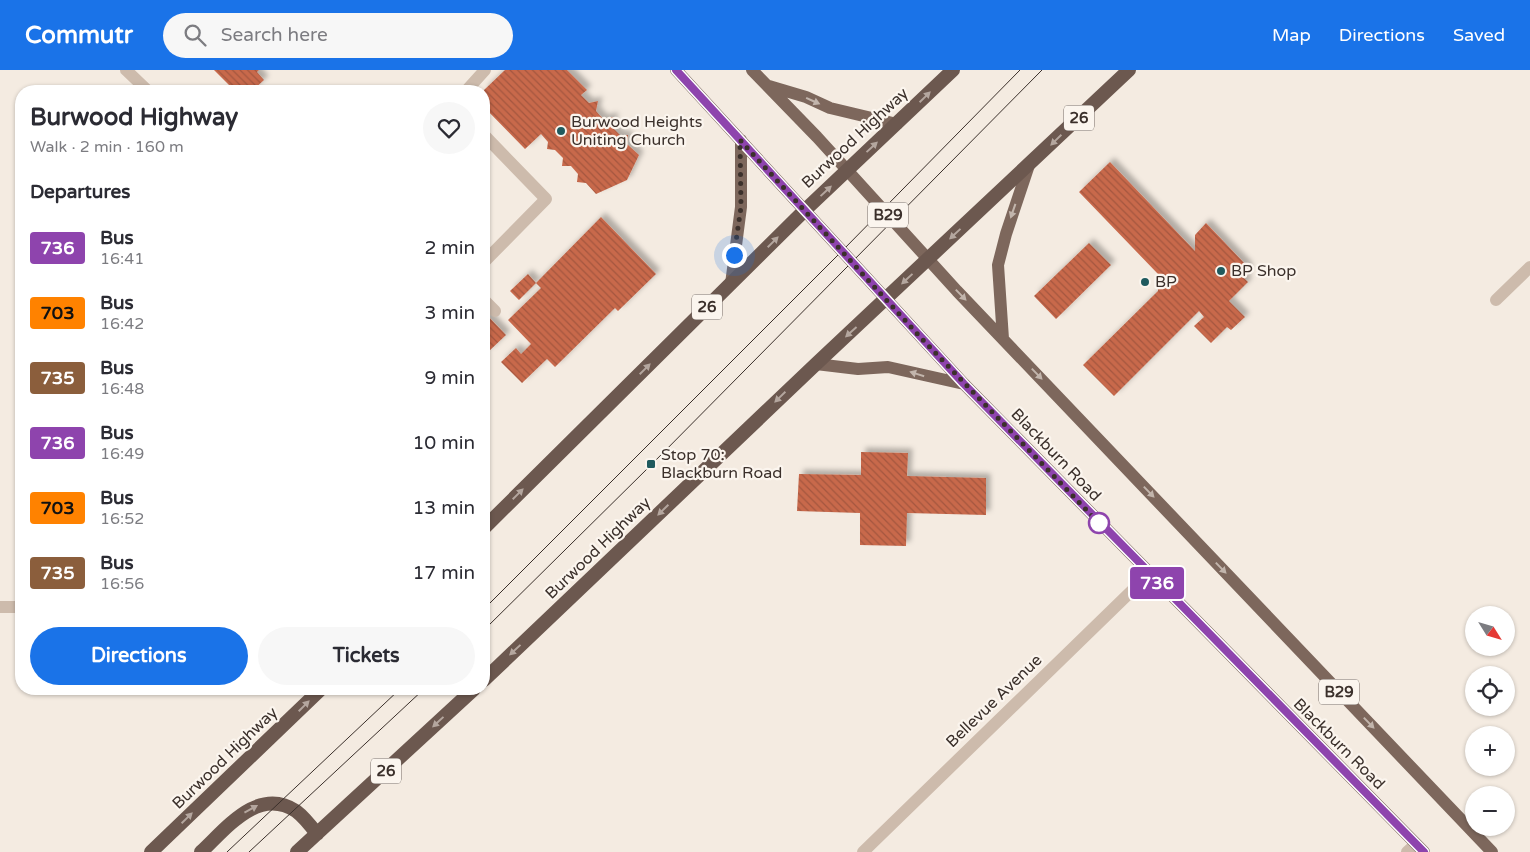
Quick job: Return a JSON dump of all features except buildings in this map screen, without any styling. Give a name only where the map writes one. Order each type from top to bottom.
[{"type":"highway","name":"Burwood Highway","points":[[490,522],[804,211],[953,70]]},
{"type":"highway","name":"Burwood Highway","points":[[490,674],[1129,70]]},
{"type":"highway","name":"Burwood Highway","points":[[152,852],[315,695]]},
{"type":"highway","name":"26","points":[[297,852],[468,695]]},
{"type":"highway","points":[[201,852],[243,813],[257,805],[282,805],[296,811],[317,834]]},
{"type":"main road","name":"Blackburn Road","points":[[676,70],[964,384],[1416,849]]},
{"type":"main road","name":"B29","points":[[752,70],[928,260],[1492,852]]},
{"type":"main road","points":[[767,86],[806,97],[830,108],[897,124]]},
{"type":"main road","points":[[731,284],[741,207],[740,140]]},
{"type":"main road","points":[[1003,339],[998,265],[1006,234],[1029,165]]},
{"type":"main road","points":[[816,364],[858,369],[888,367],[964,384]]},
{"type":"street","points":[[126,70],[142,85]]},
{"type":"street","points":[[471,85],[485,70]]},
{"type":"street","points":[[490,141],[546,199],[490,256]]},
{"type":"street","points":[[1496,300],[1530,267]]},
{"type":"street","points":[[490,306],[495,311]]},
{"type":"street","name":"Bellevue Avenue","points":[[863,852],[1149,574]]},
{"type":"street","points":[[0,606],[15,607]]},
{"type":"tram line","points":[[490,603],[1020,70]]},
{"type":"tram line","points":[[490,624],[649,467],[1042,70]]},
{"type":"tram line","points":[[227,852],[394,695]]},
{"type":"tram line","points":[[249,852],[418,695]]},
{"type":"bus line","name":"736","points":[[676,70],[964,384],[1424,852]]},
{"type":"place","name":"Burwood Heights Uniting Church","points":[[561,131]]},
{"type":"place","name":"BP Shop","points":[[1221,271]]},
{"type":"place","name":"BP","points":[[1145,282]]},
{"type":"place","name":"Stop 70: Blackburn Road","points":[[651,464]]},
{"type":"route","points":[[734,255],[741,207],[740,140],[964,384],[1099,523]]}]
